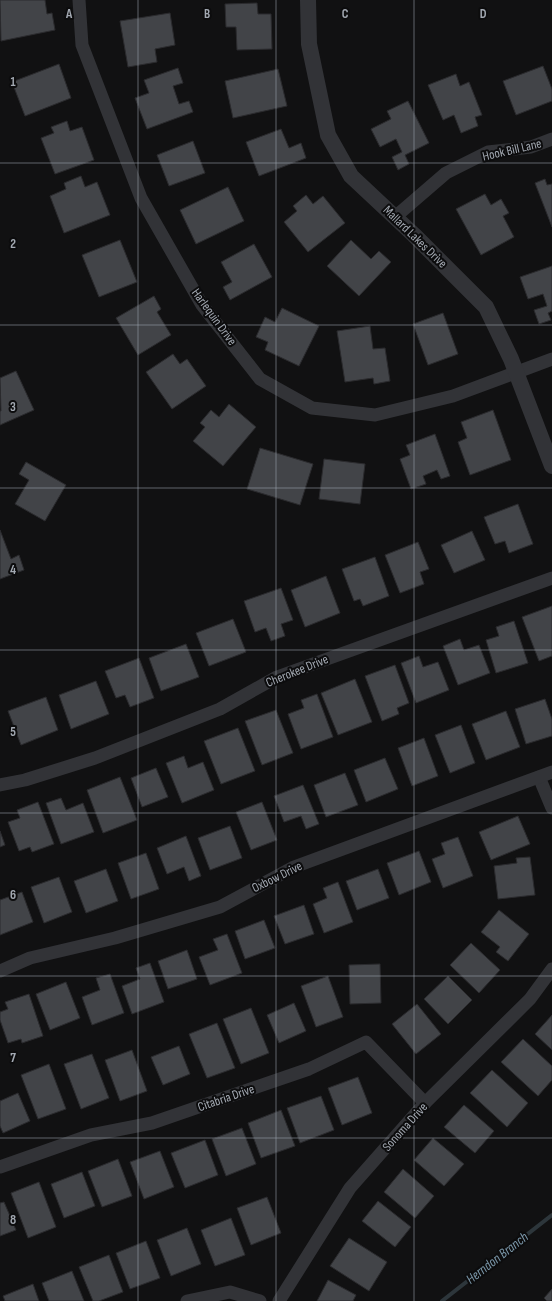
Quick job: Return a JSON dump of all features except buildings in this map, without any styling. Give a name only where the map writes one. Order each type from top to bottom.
[{"type":"street","name":"Harlequin Drive","points":[[79,0],[82,45],[141,198],[202,305],[260,379],[312,408],[375,415],[453,396],[552,359]]},
{"type":"street","name":"Mallard Lakes Drive","points":[[308,0],[309,44],[328,135],[351,176],[395,217],[486,307],[516,373],[552,466]]},
{"type":"street","name":"Hook Bill Lane","points":[[395,217],[446,173],[488,152],[531,147],[552,139]]},
{"type":"street","name":"Cherokee Drive","points":[[0,785],[25,780],[95,758],[220,709],[277,676],[552,578]]},
{"type":"street","name":"Oxbow Drive","points":[[0,971],[30,958],[115,938],[220,907],[294,867],[552,772]]},
{"type":"street","points":[[539,777],[552,808]]},
{"type":"street","name":"Sonoma Drive","points":[[279,1301],[350,1188],[425,1103],[530,999],[552,969]]},
{"type":"street","name":"Citabria Drive","points":[[0,1167],[91,1135],[152,1123],[309,1070],[366,1042],[425,1103]]},
{"type":"street","points":[[187,1301],[230,1292],[260,1301]]},
{"type":"waterway","name":"Herndon Branch","points":[[442,1301],[552,1215]]}]
